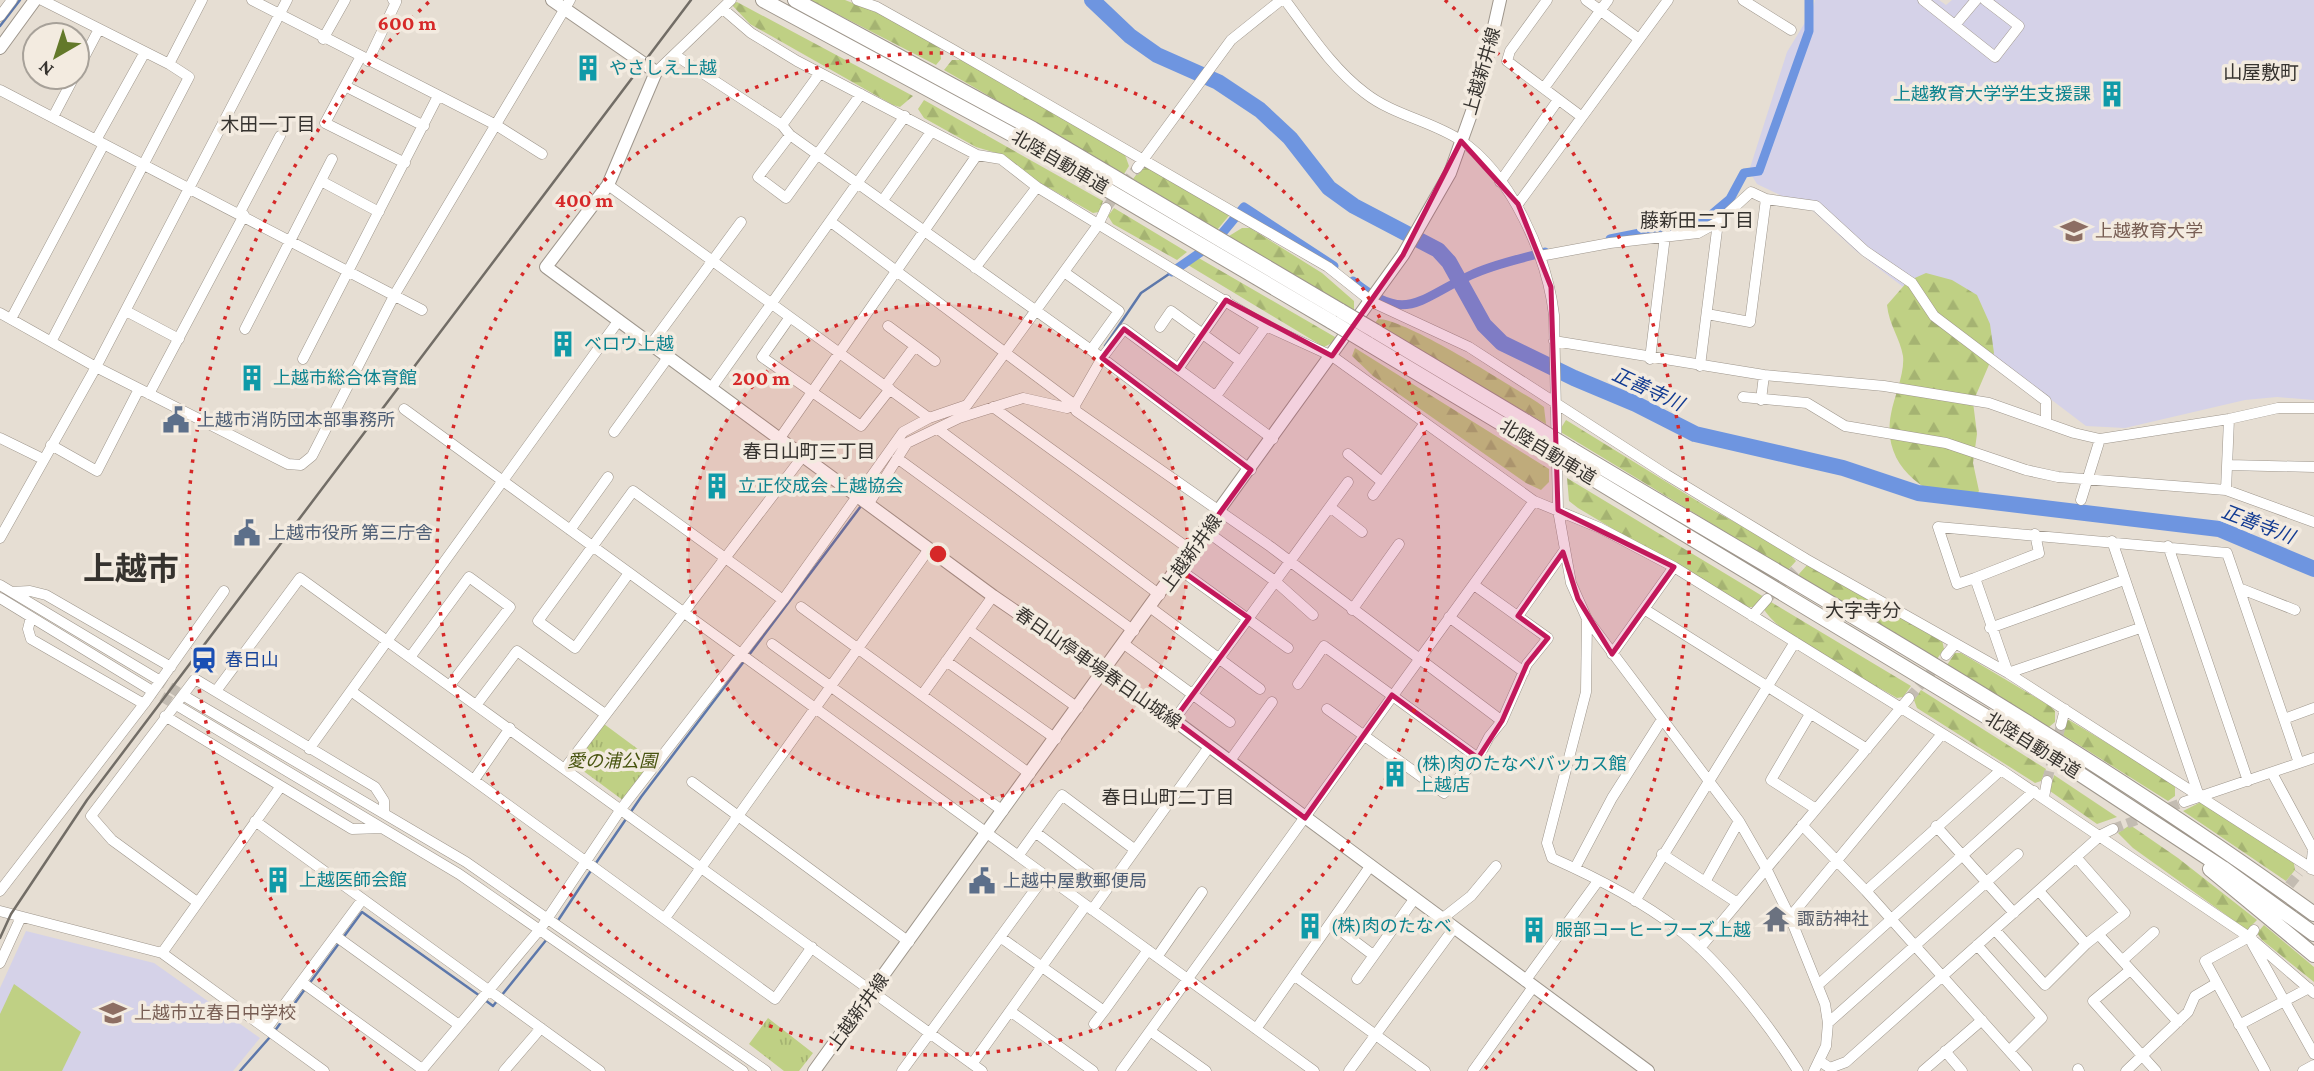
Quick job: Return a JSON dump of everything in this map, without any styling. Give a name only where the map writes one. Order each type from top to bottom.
[{"type":"highway","name":"北陸自動車道","points":[[763,0],[1026,142],[1527,422],[2071,751],[2314,914]]},
{"type":"highway","name":"北陸自動車道","points":[[795,0],[1033,129],[1337,317]]},
{"type":"highway","name":"北陸自動車道","points":[[1371,337],[1527,439],[2063,763],[2223,868],[2314,934]]},
{"type":"highway","points":[[2063,763],[2168,837],[2314,955]]},
{"type":"main road","points":[[0,48],[35,0]]},
{"type":"main road","points":[[552,0],[568,4],[656,72],[608,185]]},
{"type":"main road","name":"上越新井線","points":[[814,1071],[1152,608],[1403,255],[1450,173],[1488,57],[1500,0]]},
{"type":"main road","name":"春日山停車場春日山城線","points":[[608,185],[546,268],[865,499],[929,550],[1174,720],[1648,1071]]},
{"type":"street","points":[[2,11],[12,0]]},
{"type":"street","points":[[42,0],[169,64],[189,77],[52,340]]},
{"type":"street","points":[[169,64],[202,0]]},
{"type":"street","points":[[252,0],[496,125],[542,154]]},
{"type":"street","points":[[0,538],[126,311],[287,0]]},
{"type":"street","points":[[323,38],[345,0]]},
{"type":"street","points":[[393,0],[397,2],[325,122],[405,163]]},
{"type":"street","points":[[656,72],[731,0]]},
{"type":"street","points":[[857,0],[887,13],[1140,164],[1328,267],[1372,302],[1469,346],[1556,400],[1667,475],[1806,559],[2007,673],[2313,869]]},
{"type":"street","points":[[1140,164],[1241,30],[1283,0],[1355,85],[1386,106],[1461,141],[1518,204],[1551,287],[1558,510],[1571,583],[1587,619],[1661,721],[1739,821],[1766,868],[1790,916],[1818,985],[1828,1023],[1818,1066],[1831,1070],[1846,1062],[2101,835],[2113,829]]},
{"type":"street","points":[[1547,0],[1510,51],[1507,61],[1582,117]]},
{"type":"street","points":[[1586,0],[1639,39]]},
{"type":"street","points":[[1544,88],[1608,0]]},
{"type":"street","points":[[1518,204],[1668,0]]},
{"type":"street","points":[[1743,0],[1791,30]]},
{"type":"street","points":[[1923,0],[1995,57],[2019,26],[1985,0]]},
{"type":"street","points":[[1955,25],[1976,0]]},
{"type":"street","points":[[0,313],[144,392],[288,464],[301,465],[312,456],[395,294],[568,4]]},
{"type":"street","points":[[723,9],[751,33],[820,73],[977,155],[1001,159],[1037,187],[1266,326],[1332,356],[1534,501],[1600,528],[1674,567],[2001,769],[2251,934],[2312,991],[2239,1025]]},
{"type":"street","points":[[91,44],[99,29]]},
{"type":"street","points":[[11,319],[145,52]]},
{"type":"street","points":[[675,55],[782,125],[790,135],[925,230],[1034,312],[1091,349],[1251,470]]},
{"type":"street","points":[[782,125],[820,73]]},
{"type":"street","points":[[345,86],[424,127]]},
{"type":"street","points":[[0,90],[422,310]]},
{"type":"street","points":[[53,117],[67,91]]},
{"type":"street","points":[[790,135],[758,177],[786,198],[861,94]]},
{"type":"street","points":[[303,359],[438,96]]},
{"type":"street","points":[[1500,182],[1558,100]]},
{"type":"street","points":[[712,387],[860,183],[905,116]]},
{"type":"street","points":[[883,200],[931,132]]},
{"type":"street","points":[[51,445],[97,471],[179,339],[280,136]]},
{"type":"street","points":[[780,438],[977,155]]},
{"type":"street","points":[[245,329],[332,159]]},
{"type":"street","points":[[321,181],[379,212]]},
{"type":"street","points":[[608,185],[714,259],[929,418]]},
{"type":"street","points":[[975,268],[1037,187]]},
{"type":"street","points":[[1540,256],[1610,243],[1698,233],[1718,222],[1744,195],[1751,192],[1766,199],[1816,206],[1866,251],[1912,284],[1934,316],[2046,401],[2046,422]]},
{"type":"street","points":[[1707,314],[1751,322],[1766,199]]},
{"type":"street","points":[[865,499],[903,432],[929,418],[967,405],[1098,225],[1106,208]]},
{"type":"street","points":[[652,343],[741,222]]},
{"type":"street","points":[[831,222],[1003,354],[1075,405]]},
{"type":"street","points":[[1700,366],[1718,222]]},
{"type":"street","points":[[1650,359],[1665,236]]},
{"type":"street","points":[[1064,272],[1119,311],[1091,349]]},
{"type":"street","points":[[1178,369],[1226,300]]},
{"type":"street","points":[[126,311],[179,339]]},
{"type":"street","points":[[1160,327],[1171,311],[1240,361]]},
{"type":"street","points":[[790,317],[762,356],[860,426],[915,346]]},
{"type":"street","points":[[309,748],[619,320]]},
{"type":"street","points":[[888,326],[935,361]]},
{"type":"street","points":[[1216,396],[1266,326]]},
{"type":"street","points":[[1273,439],[1124,329],[1102,358],[1075,405],[1076,411],[1289,561],[1502,720]]},
{"type":"street","points":[[1554,341],[1650,359],[1765,375],[1884,386],[1989,402],[2100,439],[2229,419],[2278,408],[2314,408]]},
{"type":"street","points":[[614,432],[668,356]]},
{"type":"street","points":[[1761,400],[1765,375]]},
{"type":"street","points":[[1743,397],[1807,403],[1844,426],[1946,443],[2026,470],[2089,479],[2226,490],[2314,522]]},
{"type":"street","points":[[303,983],[422,1070],[541,928],[621,809],[907,443],[993,407],[1023,398],[1067,408],[1075,405]]},
{"type":"street","points":[[993,407],[1192,551]]},
{"type":"street","points":[[404,409],[1314,1071]]},
{"type":"street","points":[[2226,490],[2229,419]]},
{"type":"street","points":[[1373,495],[1425,423]]},
{"type":"street","points":[[938,429],[1160,595]]},
{"type":"street","points":[[0,438],[43,460]]},
{"type":"street","points":[[2081,500],[2100,439]]},
{"type":"street","points":[[1348,454],[1382,482]]},
{"type":"street","points":[[565,768],[803,456]]},
{"type":"street","points":[[897,458],[1134,631]]},
{"type":"street","points":[[2229,465],[2314,467]]},
{"type":"street","points":[[570,530],[608,477]]},
{"type":"street","points":[[1174,720],[1348,482]]},
{"type":"street","points":[[629,573],[575,648],[538,621],[634,491],[783,600]]},
{"type":"street","points":[[1121,1071],[1534,501]]},
{"type":"street","points":[[1330,507],[1362,532]]},
{"type":"street","points":[[2035,534],[2039,553],[1958,584],[1938,527],[2035,534],[2227,553],[2299,763]]},
{"type":"street","points":[[1206,531],[1275,581],[1313,615]]},
{"type":"street","points":[[2112,541],[2200,796]]},
{"type":"street","points":[[1352,610],[1399,544]]},
{"type":"street","points":[[2168,546],[2248,781]]},
{"type":"street","points":[[664,918],[929,550]]},
{"type":"street","points":[[1518,616],[1564,551]]},
{"type":"street","points":[[1798,567],[1806,559]]},
{"type":"street","points":[[1612,654],[1674,567]]},
{"type":"street","points":[[1179,569],[1288,648]]},
{"type":"street","points":[[411,656],[469,577],[510,607],[450,685]]},
{"type":"street","points":[[216,691],[300,578],[982,1071]]},
{"type":"street","points":[[1975,578],[2007,673]]},
{"type":"street","points":[[1990,628],[2124,580]]},
{"type":"street","points":[[0,585],[157,679]]},
{"type":"street","points":[[1327,709],[1444,793],[1478,758],[1502,720],[1524,672],[1548,638],[1474,585]]},
{"type":"street","points":[[2239,588],[2295,610]]},
{"type":"street","points":[[12,592],[30,591],[46,595],[171,667]]},
{"type":"street","points":[[0,891],[144,704],[224,591]]},
{"type":"street","points":[[922,695],[993,596]]},
{"type":"street","points":[[0,598],[149,690]]},
{"type":"street","points":[[1752,616],[1767,599]]},
{"type":"street","points":[[801,607],[1030,774]]},
{"type":"street","points":[[1152,608],[1260,689]]},
{"type":"street","points":[[1644,609],[1867,749]]},
{"type":"street","points":[[31,617],[28,629],[31,639],[144,704]]},
{"type":"street","points":[[1449,617],[1524,672]]},
{"type":"street","points":[[1587,619],[1586,692],[1547,843],[1552,858],[1635,901],[1677,928],[1700,948],[1778,1039],[1798,1071]]},
{"type":"street","points":[[2007,673],[2140,628]]},
{"type":"street","points":[[969,630],[1078,709]]},
{"type":"street","points":[[1635,901],[1661,854],[1709,784],[1795,642]]},
{"type":"street","points":[[772,644],[1003,811]]},
{"type":"street","points":[[1124,644],[1230,722]]},
{"type":"street","points":[[1947,655],[1955,644]]},
{"type":"street","points":[[1298,684],[1324,646],[1478,758]]},
{"type":"street","points":[[477,704],[517,650],[605,714]]},
{"type":"street","points":[[946,661],[1056,739]]},
{"type":"street","points":[[197,902],[112,840],[91,816],[195,679],[375,787],[384,801],[384,813]]},
{"type":"street","points":[[351,691],[775,999],[812,947]]},
{"type":"street","points":[[186,697],[466,862],[766,1071]]},
{"type":"street","points":[[1700,948],[1909,698]]},
{"type":"street","points":[[1229,762],[1272,702]]},
{"type":"street","points":[[178,706],[383,828],[541,928],[743,1071]]},
{"type":"street","points":[[2284,719],[2314,708]]},
{"type":"street","points":[[2061,725],[2065,709]]},
{"type":"street","points":[[1810,714],[1770,780],[1816,809]]},
{"type":"street","points":[[165,716],[352,829],[383,828]]},
{"type":"street","points":[[1575,868],[1612,798],[1661,721]]},
{"type":"street","points":[[474,780],[510,728]]},
{"type":"street","points":[[1790,916],[1942,734]]},
{"type":"street","points":[[972,1063],[1041,966],[1108,887],[1209,747]]},
{"type":"street","points":[[2183,802],[2314,758]]},
{"type":"street","points":[[1866,891],[2001,769]]},
{"type":"street","points":[[2273,773],[2313,849],[2313,869]]},
{"type":"street","points":[[2044,797],[2047,781]]},
{"type":"street","points":[[692,782],[909,942]]},
{"type":"street","points":[[162,953],[281,786]]},
{"type":"street","points":[[1818,985],[2034,791]]},
{"type":"street","points":[[1018,856],[1062,795],[1134,849]]},
{"type":"street","points":[[255,821],[600,1071]]},
{"type":"street","points":[[1705,882],[1739,821]]},
{"type":"street","points":[[1802,825],[1866,891],[2027,1071]]},
{"type":"street","points":[[1936,826],[2014,913]]},
{"type":"street","points":[[1035,832],[1108,887]]},
{"type":"street","points":[[1661,854],[1736,902]]},
{"type":"street","points":[[1828,1023],[2018,855]]},
{"type":"street","points":[[1995,930],[2045,985],[2086,944],[2125,913],[2076,857]]},
{"type":"street","points":[[1256,1029],[1371,865]]},
{"type":"street","points":[[1443,918],[1471,895],[1496,866]]},
{"type":"street","points":[[2299,873],[2313,869]]},
{"type":"street","points":[[902,1071],[1045,876]]},
{"type":"street","points":[[1473,1071],[1598,881]]},
{"type":"street","points":[[2039,891],[2086,944]]},
{"type":"street","points":[[1157,957],[1202,892]]},
{"type":"street","points":[[1357,979],[1415,898]]},
{"type":"street","points":[[267,1028],[362,900]]},
{"type":"street","points":[[0,911],[162,953],[324,1071]]},
{"type":"street","points":[[0,963],[21,917]]},
{"type":"street","points":[[1332,924],[1373,955]]},
{"type":"street","points":[[1349,1071],[1454,928]]},
{"type":"street","points":[[2123,960],[2154,932]]},
{"type":"street","points":[[2251,934],[2206,961],[2265,1071]]},
{"type":"street","points":[[2251,934],[2314,1054]]},
{"type":"street","points":[[2099,935],[2178,1022]]},
{"type":"street","points":[[1000,936],[1104,1011]]},
{"type":"street","points":[[337,937],[459,1025]]},
{"type":"street","points":[[1978,945],[2042,1018],[2009,1051]]},
{"type":"street","points":[[1094,1024],[1148,950]]},
{"type":"street","points":[[2129,971],[2093,1001],[2156,1071]]},
{"type":"street","points":[[1294,976],[1425,1071]]},
{"type":"street","points":[[2126,1071],[2188,1012],[2195,996],[2217,983]]},
{"type":"street","points":[[1010,1011],[1093,1071]]},
{"type":"street","points":[[1926,1070],[1982,1020]]},
{"type":"street","points":[[509,1069],[541,1028]]},
{"type":"street","points":[[1150,1031],[1206,1071]]},
{"type":"street","points":[[1945,1051],[1962,1071]]},
{"type":"street","points":[[2303,1071],[2314,1065]]},
{"type":"highlighted area","points":[[1461,141],[1518,204],[1551,287],[1558,510],[1674,567],[1612,654],[1578,599],[1563,552],[1518,616],[1548,638],[1527,664],[1502,721],[1478,758],[1392,695],[1305,818],[1174,720],[1249,618],[1179,569],[1251,470],[1102,358],[1124,329],[1178,369],[1226,300],[1332,356],[1403,255]]},
{"type":"shaded area","name":"上越教育大学","points":[[1815,0],[1939,0],[1946,5],[1952,0],[2314,0],[2314,400],[2277,397],[2245,400],[2125,428],[2086,426],[1856,251],[1813,211],[1757,184],[1749,171],[1787,52],[1812,11]]},
{"type":"shaded area","name":"上越市立春日中学校","points":[[26,931],[154,963],[260,1038],[233,1071],[0,1071],[0,988]]},
{"type":"green space","points":[[810,0],[845,0],[883,15],[940,47],[941,59],[936,65]]},
{"type":"green space","points":[[737,2],[913,96],[900,107],[893,105],[750,24],[731,4]]},
{"type":"green space","points":[[952,60],[962,60],[1124,152],[1129,166],[1124,174],[944,70]]},
{"type":"green space","points":[[924,100],[1103,201],[1099,212],[1093,213],[1035,180],[1003,155],[976,147],[924,118],[918,109]]},
{"type":"green space","points":[[1151,165],[1232,212],[1217,230],[1133,179],[1139,171]]},
{"type":"green space","points":[[1114,208],[1187,252],[1177,260],[1113,224],[1108,216]]},
{"type":"green space","points":[[1242,228],[1250,228],[1322,273],[1354,301],[1354,312],[1229,236]]},
{"type":"green space","points":[[1197,257],[1335,337],[1332,343],[1324,347],[1188,265]]},
{"type":"green space","points":[[1926,273],[1952,280],[1977,295],[1990,324],[1994,353],[1973,402],[1977,434],[1973,463],[1979,491],[1968,505],[1936,494],[1921,485],[1899,463],[1892,448],[1891,414],[1901,377],[1903,356],[1887,305],[1908,281]]},
{"type":"green space","points":[[1378,319],[1410,329],[1433,341],[1537,402],[1544,407],[1546,424],[1374,324]]},
{"type":"green space","points":[[1355,348],[1549,469],[1549,482],[1541,490],[1526,483],[1373,376],[1352,356]]},
{"type":"green space","points":[[1566,420],[1707,507],[1786,550],[1796,561],[1788,570],[1559,431]]},
{"type":"green space","points":[[1567,478],[1764,597],[1753,607],[1744,607],[1578,508],[1569,501]]},
{"type":"green space","points":[[1808,564],[1942,640],[1944,649],[1937,659],[1798,575]]},
{"type":"green space","points":[[1771,602],[1911,686],[1903,697],[1897,698],[1824,657],[1773,620],[1763,608]]},
{"type":"green space","points":[[1955,653],[1961,653],[2050,706],[2055,711],[2055,722],[2049,727],[1947,665]]},
{"type":"green space","points":[[1921,690],[2046,769],[2041,781],[2035,783],[1917,708],[1914,700]]},
{"type":"green space","points":[[2069,720],[2168,780],[2175,787],[2175,796],[2168,801],[2063,735],[2065,721]]},
{"type":"green space","name":"愛の浦公園","points":[[604,724],[654,761],[624,801],[578,767],[577,760]]},
{"type":"green space","points":[[2054,775],[2117,817],[2097,824],[2050,791]]},
{"type":"green space","points":[[2205,800],[2293,858],[2295,870],[2286,881],[2183,811]]},
{"type":"green space","points":[[2130,825],[2178,858],[2257,920],[2247,930],[2133,848],[2118,833]]},
{"type":"green space","points":[[2264,925],[2314,967],[2314,982],[2262,940],[2257,933]]},
{"type":"green space","points":[[14,984],[81,1032],[62,1071],[0,1071],[0,1014]]},
{"type":"green space","points":[[768,1018],[813,1053],[799,1071],[784,1071],[749,1044]]},
{"type":"waterway","points":[[0,26],[20,0]]},
{"type":"waterway","name":"正善寺川","points":[[1092,0],[1130,36],[1157,55],[1218,82],[1260,110],[1290,138],[1329,188],[1354,206],[1438,250],[1449,262],[1484,325],[1502,343],[1574,378],[1636,404],[1695,434],[1843,468],[1918,493],[2219,529],[2314,569]]},
{"type":"waterway","points":[[1610,239],[1705,220],[1730,199],[1744,173],[1759,171],[1809,31],[1809,0]]},
{"type":"waterway","points":[[1172,272],[1214,243],[1244,207],[1334,266]]},
{"type":"waterway","points":[[1353,281],[1387,302],[1412,304],[1480,271],[1545,252]]},
{"type":"waterway","points":[[1105,346],[1141,293],[1172,272]]},
{"type":"waterway","points":[[749,655],[861,506]]},
{"type":"waterway","points":[[596,863],[641,797],[745,660]]},
{"type":"waterway","points":[[557,922],[592,869]]},
{"type":"waterway","points":[[309,984],[362,912],[480,996]]},
{"type":"waterway","points":[[485,1000],[493,1006],[547,939]]},
{"type":"waterway","points":[[274,1032],[305,989]]},
{"type":"waterway","points":[[240,1071],[270,1037]]},
{"type":"tunnel","points":[[1106,208],[1137,168]]},
{"type":"tunnel","points":[[1767,599],[1798,567]]},
{"type":"tunnel","points":[[1909,698],[1940,662]]},
{"type":"tunnel","points":[[157,679],[186,697]]},
{"type":"tunnel","points":[[149,689],[178,706]]},
{"type":"tunnel","points":[[2047,781],[2061,725]]},
{"type":"tunnel","points":[[2113,829],[2184,802]]},
{"type":"tunnel","points":[[2280,897],[2299,873]]},
{"type":"railway","points":[[0,938],[11,914],[87,800],[691,0]]},
{"type":"place","name":"やさしえ上越","points":[[588,68]]},
{"type":"place","name":"上越教育大学学生支援課","points":[[2112,94]]},
{"type":"place","name":"上越教育大学","points":[[2074,231]]},
{"type":"place","name":"ベロウ上越","points":[[563,344]]},
{"type":"place","name":"上越市総合体育館","points":[[252,378]]},
{"type":"place","name":"上越市消防団本部事務所","points":[[176,420]]},
{"type":"place","name":"立正佼成会 上越協会","points":[[717,486]]},
{"type":"place","name":"上越市役所 第三庁舎","points":[[247,533]]},
{"type":"place","name":"春日山","points":[[204,660]]},
{"type":"place","name":"(株)肉のたなべバッカス館 上越店","points":[[1395,774]]},
{"type":"place","name":"上越医師会館","points":[[278,880]]},
{"type":"place","name":"上越中屋敷郵便局","points":[[982,881]]},
{"type":"place","name":"諏訪神社","points":[[1776,919]]},
{"type":"place","name":"(株)肉のたなべ","points":[[1310,926]]},
{"type":"place","name":"服部コーヒーフーズ上越","points":[[1534,930]]},
{"type":"place","name":"上越市立春日中学校","points":[[113,1013]]},
{"type":"district","name":"山屋敷町","points":[[2261,72]]},
{"type":"district","name":"木田一丁目","points":[[268,124]]},
{"type":"district","name":"藤新田二丁目","points":[[1697,220]]},
{"type":"district","name":"春日山町三丁目","points":[[809,451]]},
{"type":"district","name":"上越市","points":[[131,569]]},
{"type":"district","name":"大字寺分","points":[[1863,610]]},
{"type":"district","name":"春日山町二丁目","points":[[1168,797]]}]
